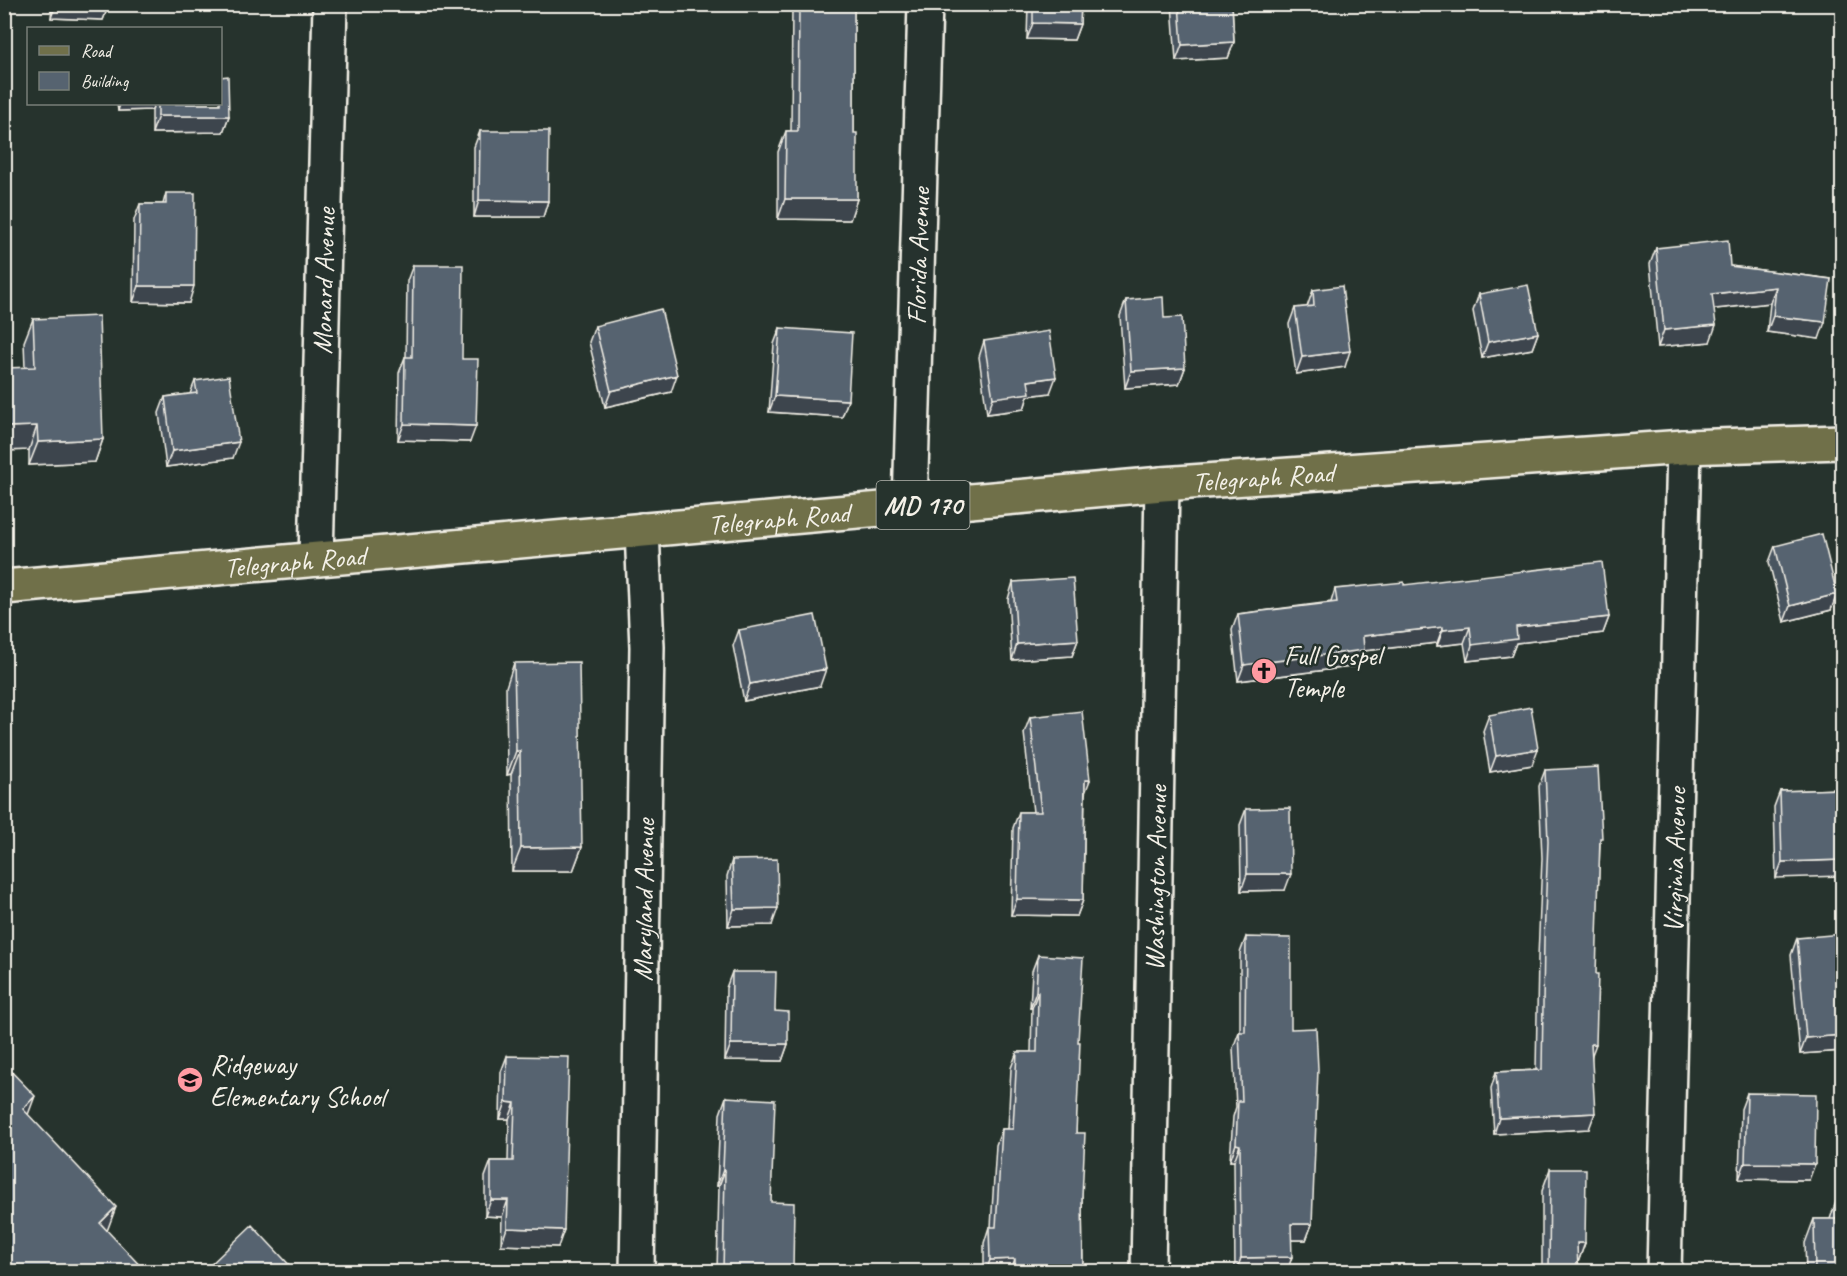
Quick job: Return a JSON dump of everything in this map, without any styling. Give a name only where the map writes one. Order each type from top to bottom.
[{"type":"main road","name":"Telegraph Road","points":[[4,587],[1162,484],[1684,447],[1842,442]]},
{"type":"street","name":"Monard Avenue","points":[[316,559],[330,4]]},
{"type":"street","name":"Florida Avenue","points":[[910,506],[925,4]]},
{"type":"street","name":"Virginia Avenue","points":[[1664,1272],[1684,447]]},
{"type":"street","name":"Washington Avenue","points":[[1148,1272],[1162,484]]},
{"type":"street","name":"Maryland Avenue","points":[[637,1272],[647,647],[642,530]]},
{"type":"building","points":[[799,4],[854,4],[854,133],[857,133],[857,199],[785,199],[786,131],[798,131]]},
{"type":"building","points":[[1033,4],[1081,4],[1080,24],[1033,23]]},
{"type":"building","points":[[1179,4],[1232,4],[1234,42],[1182,45]]},
{"type":"building","points":[[228,76],[229,116],[158,116],[158,105],[222,105],[222,77]]},
{"type":"building","points":[[480,131],[549,131],[548,201],[479,200]]},
{"type":"building","points":[[166,193],[195,193],[194,286],[139,286],[140,204],[166,204]]},
{"type":"building","points":[[1728,240],[1730,266],[1831,279],[1825,322],[1773,316],[1776,287],[1712,294],[1716,325],[1664,330],[1656,248]]},
{"type":"building","points":[[413,265],[463,265],[462,359],[478,359],[476,426],[404,424],[405,357],[412,357]]},
{"type":"building","points":[[1528,285],[1538,333],[1488,342],[1479,294]]},
{"type":"building","points":[[1342,286],[1350,351],[1302,357],[1295,308],[1314,306],[1313,290]]},
{"type":"building","points":[[1163,297],[1164,318],[1182,317],[1185,368],[1131,371],[1126,300]]},
{"type":"building","points":[[661,309],[677,375],[611,391],[595,326]]},
{"type":"building","points":[[99,316],[103,439],[38,442],[37,426],[4,427],[4,368],[35,367],[33,319]]},
{"type":"building","points":[[780,328],[852,333],[848,400],[775,396]]},
{"type":"building","points":[[1049,331],[1056,377],[1028,381],[1030,393],[993,398],[984,341]]},
{"type":"building","points":[[229,376],[239,442],[172,451],[165,397],[197,393],[195,381]]},
{"type":"building","points":[[1822,534],[1837,594],[1790,606],[1775,546]]},
{"type":"building","points":[[1602,562],[1609,617],[1516,627],[1517,639],[1472,645],[1470,627],[1443,630],[1443,627],[1363,636],[1364,650],[1244,665],[1238,614],[1337,602],[1335,589],[1404,582],[1404,585]]},
{"type":"building","points":[[1073,578],[1078,640],[1017,644],[1013,582]]},
{"type":"building","points":[[815,615],[826,669],[750,684],[739,630]]},
{"type":"building","points":[[579,662],[582,847],[521,848],[520,751],[516,751],[514,663]]},
{"type":"building","points":[[1531,707],[1538,749],[1496,756],[1489,715]]},
{"type":"building","points":[[1082,711],[1090,780],[1085,780],[1083,900],[1017,899],[1019,812],[1041,812],[1030,717]]},
{"type":"building","points":[[1598,767],[1602,838],[1600,838],[1596,974],[1598,974],[1596,1044],[1591,1044],[1595,1113],[1499,1118],[1496,1072],[1542,1070],[1548,842],[1545,770]]},
{"type":"building","points":[[1842,789],[1842,860],[1782,862],[1780,791]]},
{"type":"building","points":[[1290,808],[1291,874],[1247,874],[1246,809]]},
{"type":"building","points":[[777,859],[778,908],[734,909],[732,860]]},
{"type":"building","points":[[1842,934],[1842,1035],[1806,1038],[1797,938]]},
{"type":"building","points":[[1246,937],[1291,938],[1291,1029],[1316,1028],[1318,1069],[1312,1224],[1291,1224],[1292,1257],[1241,1258],[1240,1145],[1236,1144],[1238,1101],[1242,1101],[1239,1032],[1245,1032]]},
{"type":"building","points":[[1038,955],[1083,958],[1076,1133],[1085,1133],[1082,1197],[1083,1272],[1015,1272],[1015,1259],[990,1260],[989,1227],[996,1227],[1002,1129],[1013,1129],[1017,1052],[1037,1052]]},
{"type":"building","points":[[732,972],[776,972],[775,1011],[788,1012],[788,1044],[731,1044]]},
{"type":"building","points":[[507,1056],[569,1057],[564,1230],[507,1228],[508,1200],[491,1200],[491,1161],[513,1161],[515,1103],[506,1102]]},
{"type":"building","points":[[4,1064],[35,1096],[23,1109],[116,1207],[100,1223],[146,1272],[4,1272]]},
{"type":"building","points":[[1747,1093],[1816,1094],[1815,1164],[1745,1163]]},
{"type":"building","points":[[726,1097],[775,1100],[771,1202],[794,1203],[793,1272],[723,1272]]},
{"type":"building","points":[[1550,1169],[1586,1169],[1585,1243],[1577,1243],[1578,1272],[1549,1272]]},
{"type":"building","points":[[1837,1199],[1842,1199],[1842,1272],[1815,1272],[1814,1219],[1838,1219]]},
{"type":"building","points":[[252,1225],[296,1272],[203,1272]]},
{"type":"place","name":"Full Gospel Temple","points":[[1264,671]]},
{"type":"place","name":"Ridgeway Elementary School","points":[[190,1080]]}]
